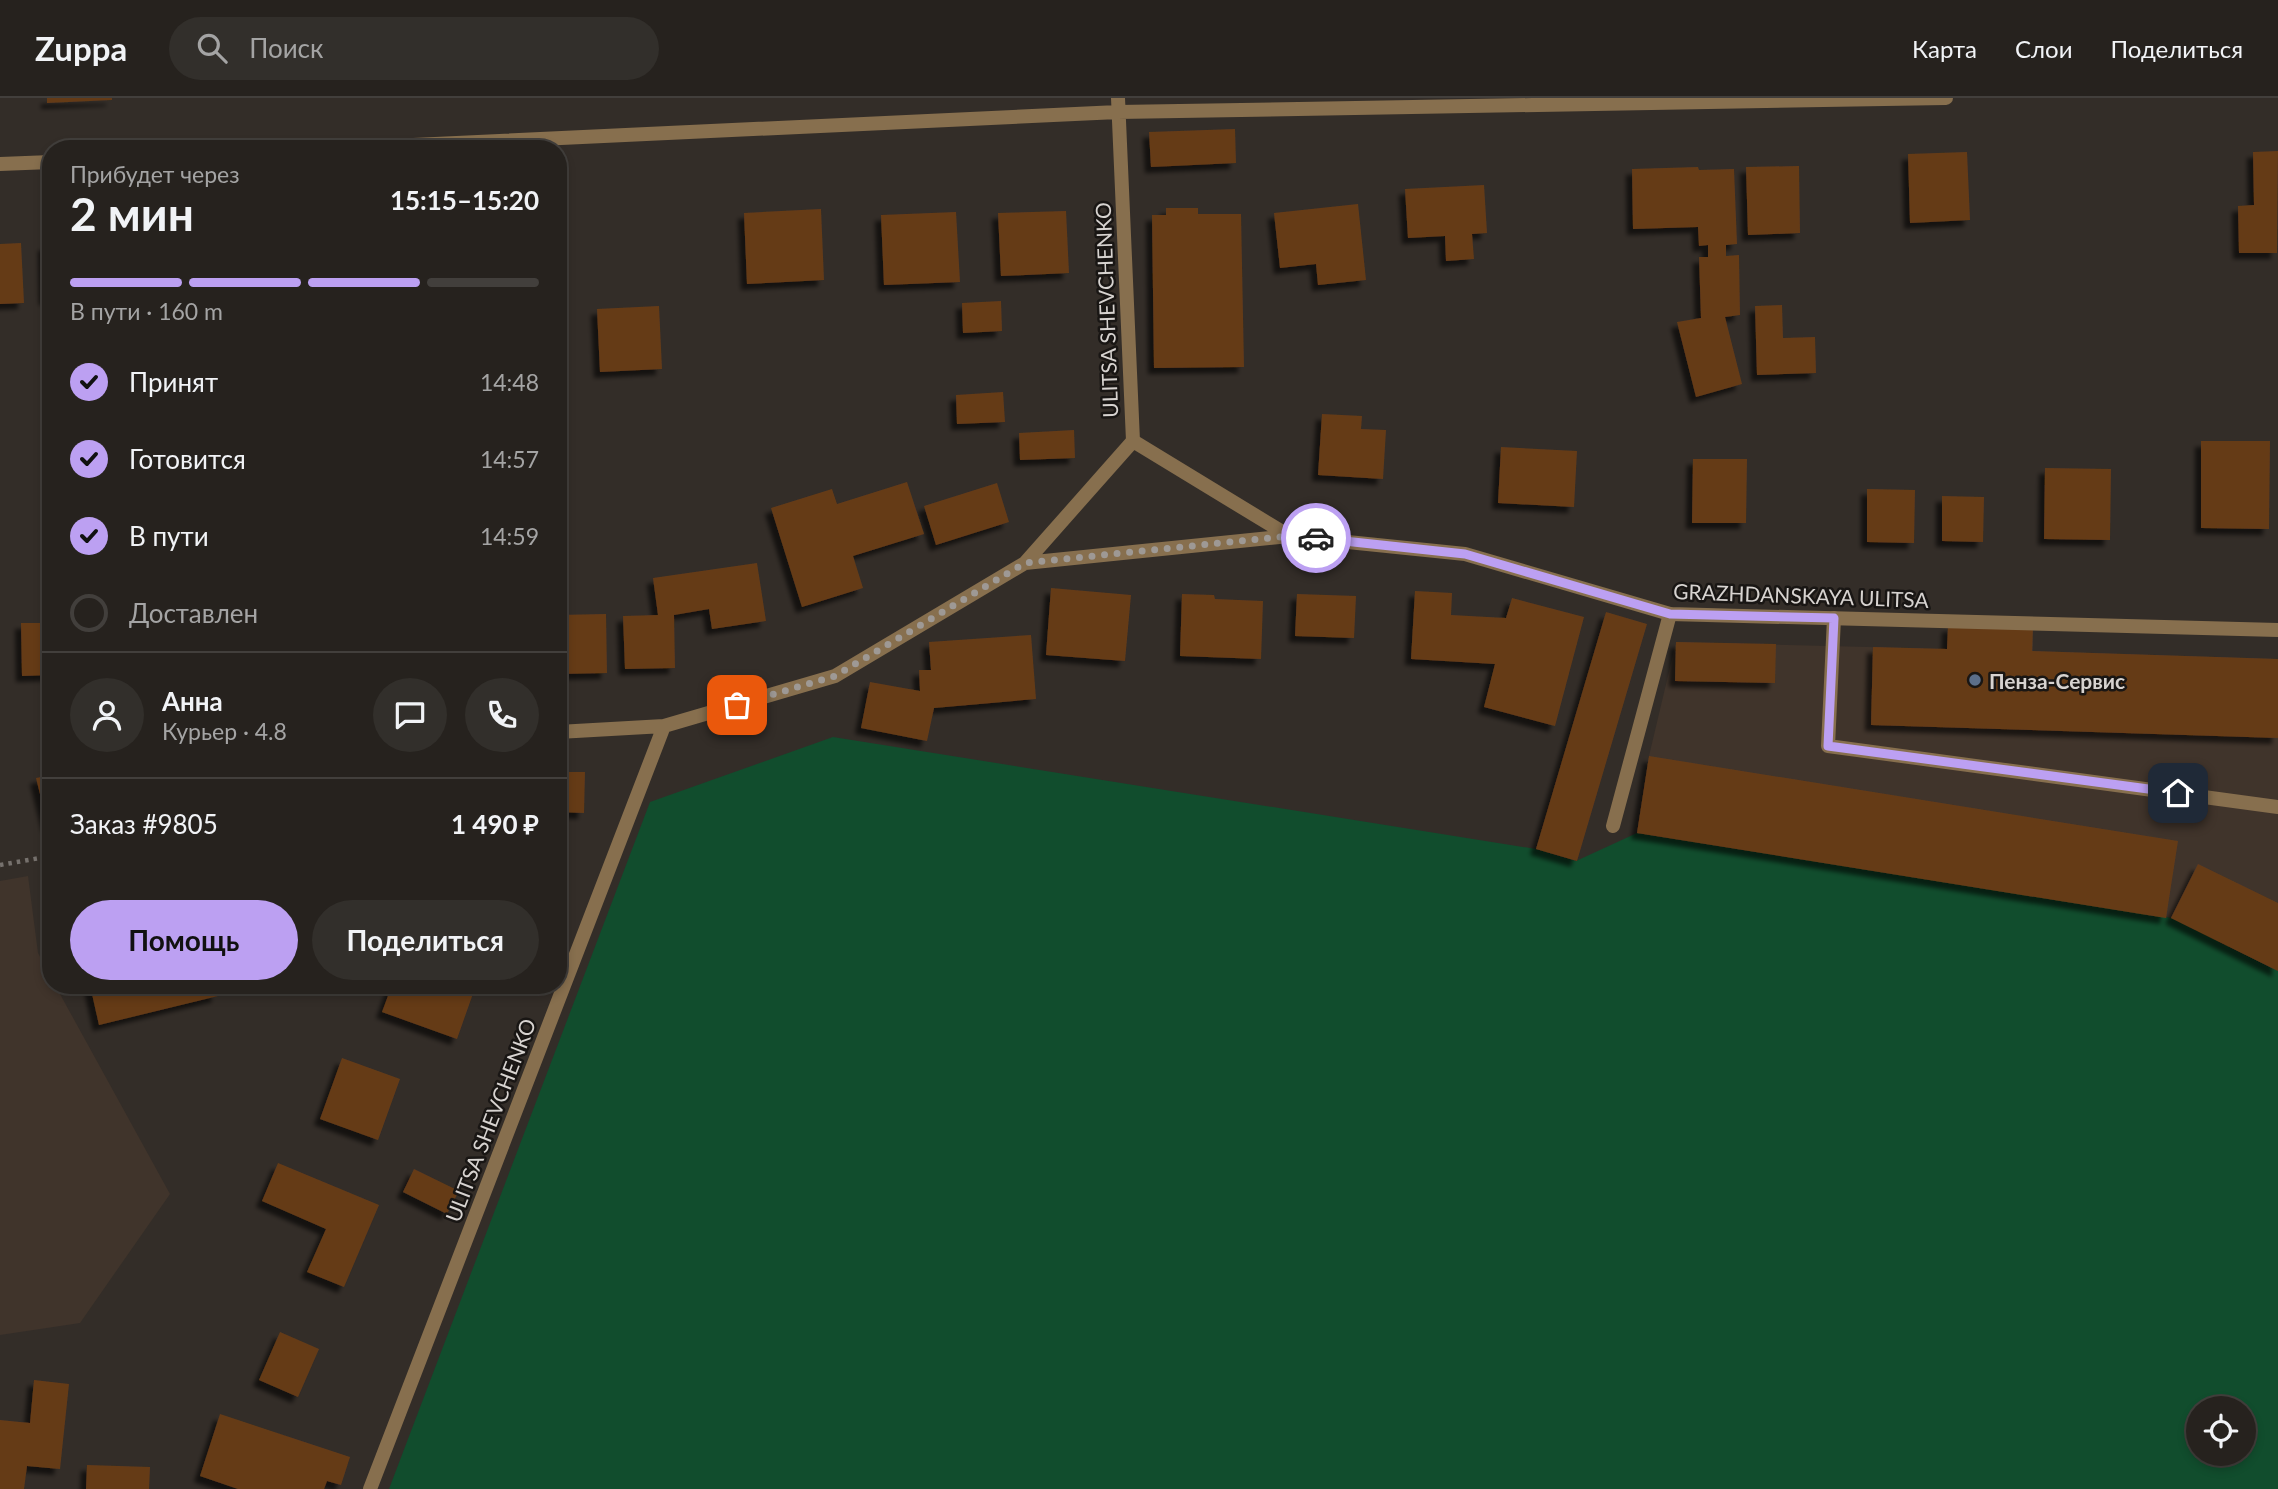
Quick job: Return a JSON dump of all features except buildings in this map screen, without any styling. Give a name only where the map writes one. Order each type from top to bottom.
[{"type":"street","points":[[489,140],[1118,105],[1946,98]]},
{"type":"street","name":"ULITSA SHEVCHENKO","points":[[1025,563],[1133,441],[1118,105]]},
{"type":"street","points":[[0,164],[42,162]]},
{"type":"street","name":"GRAZHDANSKAYA ULITSA","points":[[1133,441],[1289,536]]},
{"type":"street","name":"GRAZHDANSKAYA ULITSA","points":[[567,731],[664,726],[835,676],[1025,563],[1289,536],[1465,554],[1670,614],[2278,630]]},
{"type":"street","points":[[1613,826],[1670,614]]},
{"type":"street","points":[[1834,618],[1828,746],[2278,807]]},
{"type":"street","name":"ULITSA SHEVCHENKO","points":[[567,978],[664,726]]},
{"type":"street","name":"ULITSA SHEVCHENKO","points":[[370,1489],[561,994]]},
{"type":"path","points":[[0,865],[42,858]]},
{"type":"shaded area","points":[[1948,626],[2033,628],[2033,651],[2278,659],[2278,971],[2171,918],[1637,833],[1649,756],[1676,642],[1947,649]]},
{"type":"shaded area","points":[[28,876],[38,953],[42,960],[42,994],[60,994],[170,1194],[80,1323],[0,1335],[0,881]]},
{"type":"green space","points":[[833,737],[1536,849],[1576,861],[1637,833],[2171,918],[2278,971],[2278,1489],[389,1489],[650,802]]},
{"type":"way so far","points":[[737,705],[835,676],[1025,563],[1289,536],[1316,538]]},
{"type":"place","name":"Пенза-Сервис","points":[[1975,680]]},
{"type":"route","points":[[1316,538],[1465,554],[1670,614],[1834,618],[1828,746],[2178,793]]}]
